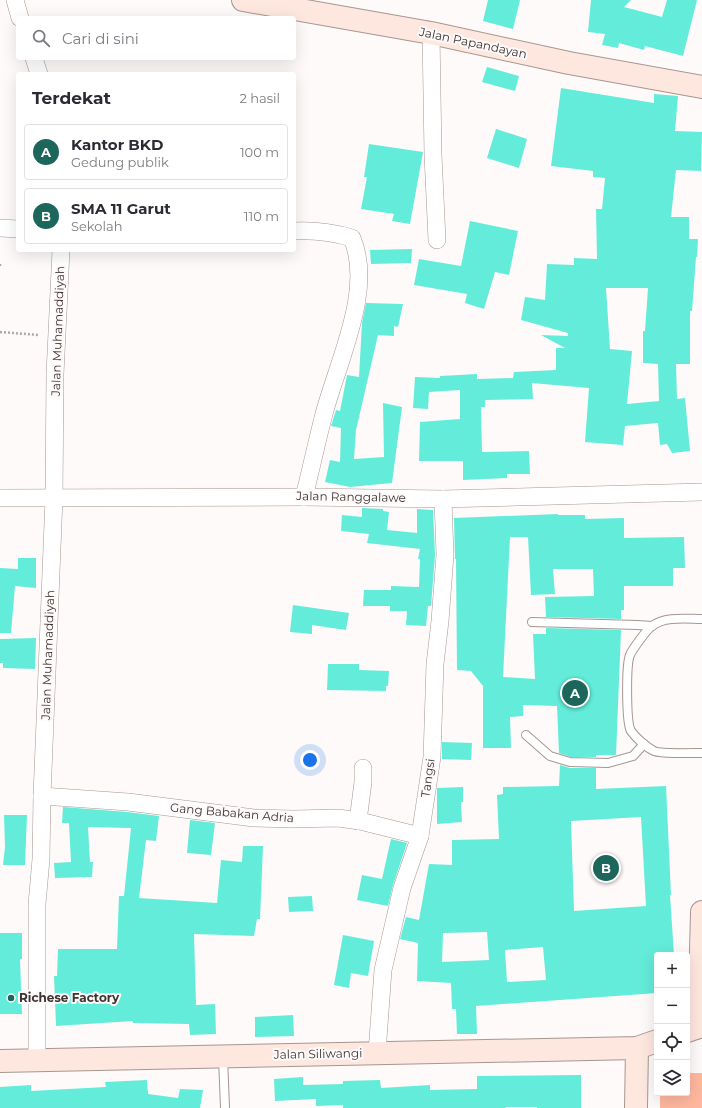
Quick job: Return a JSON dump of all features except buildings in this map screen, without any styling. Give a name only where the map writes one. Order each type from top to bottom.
[{"type":"street","points":[[15,0],[19,16]]},
{"type":"street","name":"Jalan Papandayan","points":[[243,0],[431,33],[569,63],[702,87]]},
{"type":"street","points":[[431,33],[432,155],[437,240]]},
{"type":"street","points":[[35,60],[38,72]]},
{"type":"street","points":[[0,228],[16,229]]},
{"type":"street","points":[[296,231],[313,230],[337,233],[352,238],[357,250],[359,262],[359,278],[353,320],[324,413],[304,497]]},
{"type":"street","name":"Jalan Muhamaddiyah","points":[[37,1060],[37,904],[42,859],[42,796],[54,498],[55,374],[61,252]]},
{"type":"street","name":"Jalan Ranggalawe","points":[[0,498],[443,498],[702,492]]},
{"type":"street","name":"Tangsi","points":[[377,1053],[383,970],[402,888],[420,836],[432,757],[435,664],[445,555],[443,498]]},
{"type":"street","points":[[358,821],[363,782],[363,768]]},
{"type":"street","name":"Gang Babakan Adria","points":[[42,796],[128,802],[254,818],[293,820],[338,818],[358,821],[420,836]]},
{"type":"street","points":[[696,1029],[702,912]]},
{"type":"street","name":"Jalan Siliwangi","points":[[0,1061],[637,1048],[654,1042]]},
{"type":"street","points":[[636,1108],[637,1048]]},
{"type":"lane","points":[[532,622],[652,626],[664,621],[683,618],[702,619]]},
{"type":"lane","points":[[652,626],[630,656],[627,688],[628,714],[631,730],[644,744],[655,752],[702,753]]},
{"type":"lane","points":[[526,735],[550,756],[570,762],[608,763],[633,756],[644,744]]},
{"type":"lane","points":[[223,1056],[225,1108]]},
{"type":"path","points":[[0,332],[57,336]]},
{"type":"shaded area","points":[[690,1073],[702,1073],[702,1108],[660,1108],[660,1096],[690,1096]]},
{"type":"place","name":"Kantor BKD","points":[[575,693]]},
{"type":"place","name":"SMA 11 Garut","points":[[606,868]]},
{"type":"place","name":"Richese Factory","points":[[11,998]]}]
